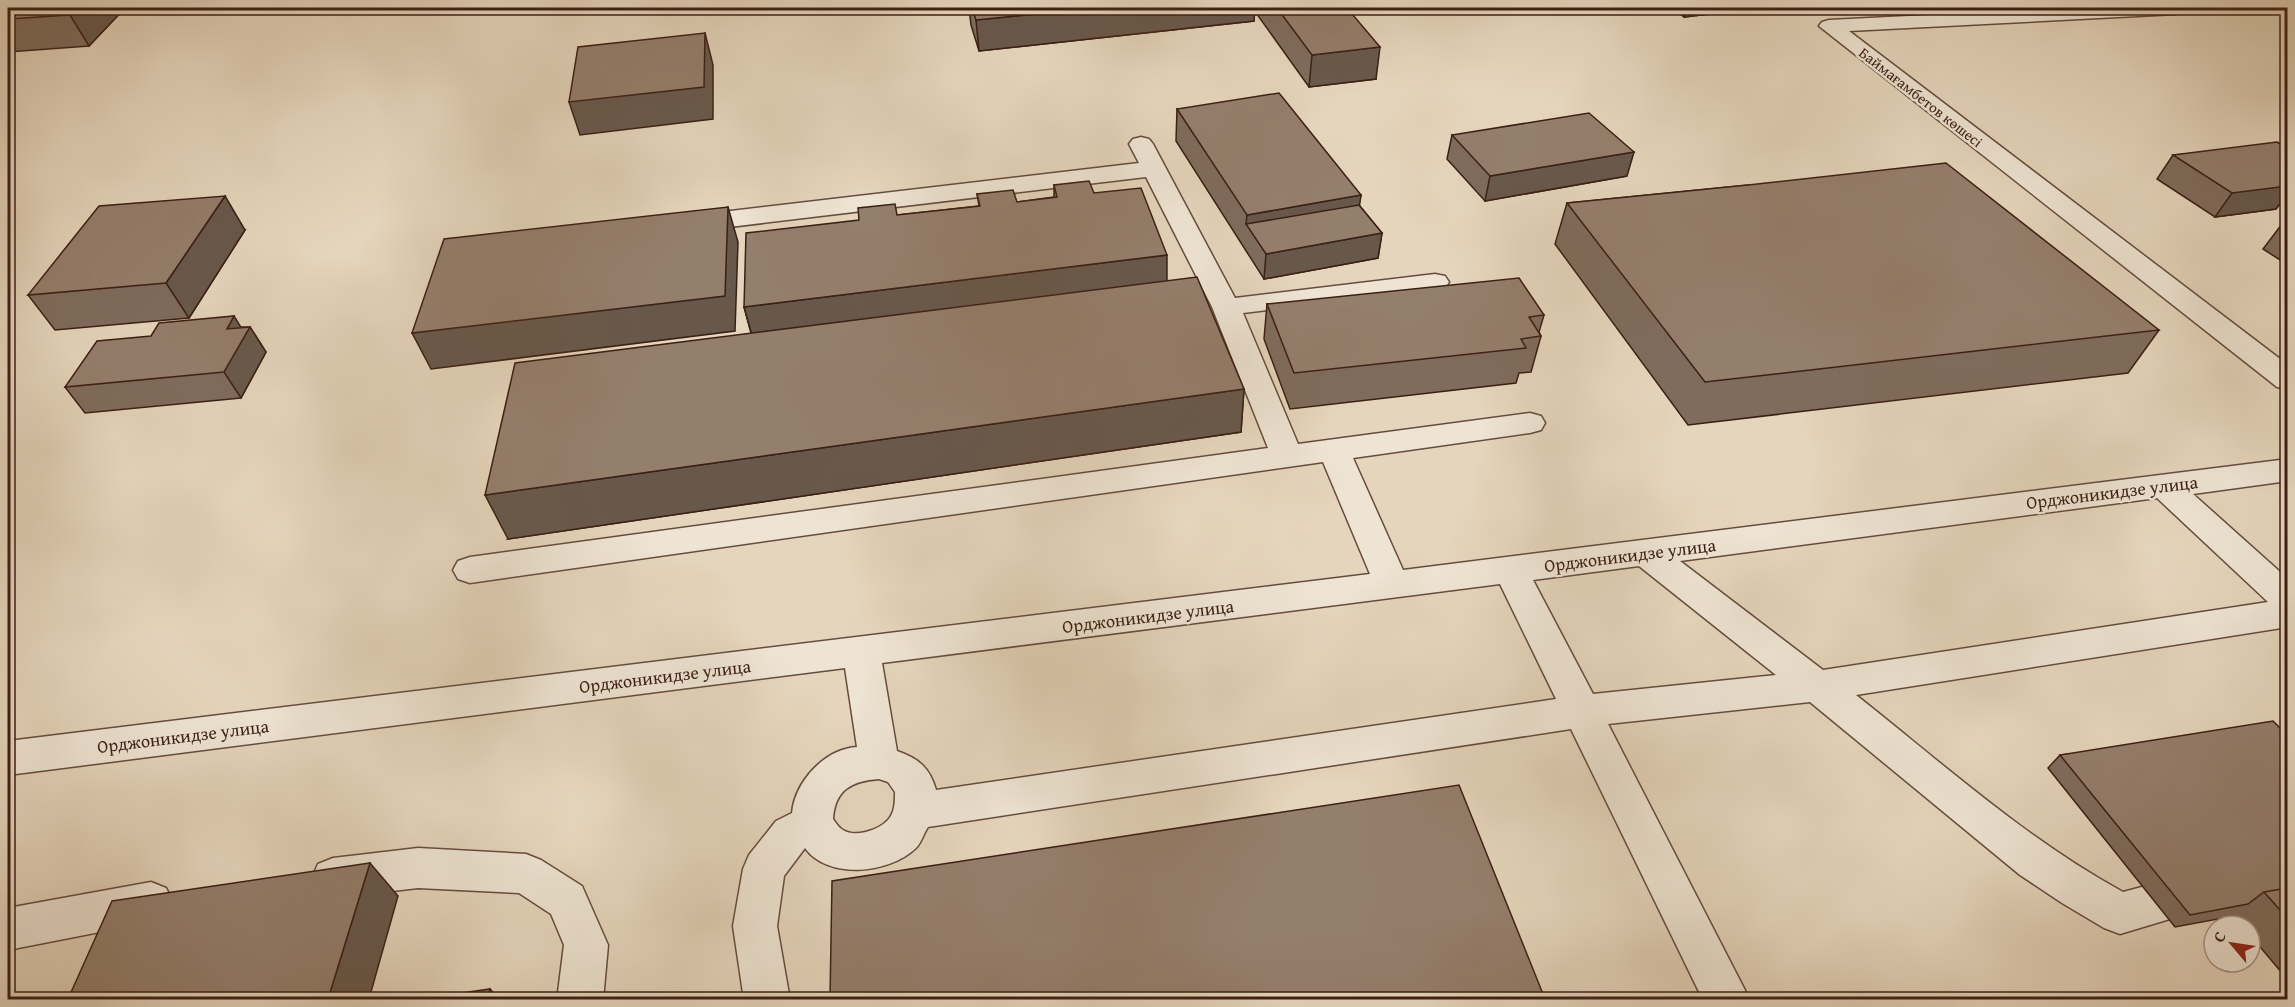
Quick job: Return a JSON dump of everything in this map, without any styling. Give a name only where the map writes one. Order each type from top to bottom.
[{"type":"street","name":"Баймағамбетов көшесі","points":[[2176,8],[1829,26],[2288,380]]},
{"type":"street","points":[[1141,144],[1226,307],[1287,457]]},
{"type":"street","points":[[662,227],[1154,169]]},
{"type":"street","points":[[1226,307],[1435,282]]},
{"type":"street","points":[[470,570],[1530,423]]},
{"type":"street","points":[[1334,451],[1392,585]]},
{"type":"street","name":"Орджоникидзе улица","points":[[8,758],[1646,553],[2288,470]]},
{"type":"street","points":[[2164,486],[2288,600]]},
{"type":"street","points":[[1646,553],[1817,686],[2035,861],[2077,889],[2120,913],[2232,883]]},
{"type":"street","points":[[1511,570],[1727,999]]},
{"type":"street","points":[[915,811],[1582,711],[1817,686],[2288,613]]},
{"type":"street","points":[[861,651],[879,762]]},
{"type":"street","points":[[879,762],[902,770],[915,788],[915,811],[902,834],[878,849],[849,852],[841,849],[826,843],[812,824],[814,800],[829,778],[852,764],[879,762]]},
{"type":"street","points":[[767,999],[755,926],[764,869],[791,834],[812,824]]},
{"type":"street","points":[[299,882],[418,868],[526,874],[567,900],[586,945],[580,999]]},
{"type":"street","points":[[8,929],[192,894]]},
{"type":"building","points":[[8,8],[77,8],[70,15],[8,19]]},
{"type":"building","points":[[972,8],[1097,8],[976,20]]},
{"type":"building","points":[[1277,8],[1347,8],[1380,47],[1312,55]]},
{"type":"building","points":[[705,33],[704,87],[569,102],[578,47]]},
{"type":"building","points":[[1279,93],[1361,195],[1247,215],[1177,109]]},
{"type":"building","points":[[1589,113],[1634,152],[1490,176],[1452,135]]},
{"type":"building","points":[[2277,142],[2288,149],[2288,179],[2285,179],[2288,181],[2288,186],[2232,193],[2173,155]]},
{"type":"building","points":[[1946,163],[2159,330],[1705,382],[1567,203],[1748,185]]},
{"type":"building","points":[[1089,181],[1094,193],[1141,188],[1167,255],[744,307],[746,233],[859,220],[858,208],[895,204],[897,215],[980,206],[977,194],[1013,190],[1017,202],[1057,197],[1054,185]]},
{"type":"building","points":[[225,196],[166,283],[28,295],[99,206]]},
{"type":"building","points":[[1359,205],[1382,233],[1266,254],[1246,224]]},
{"type":"building","points":[[728,207],[725,296],[412,333],[444,239]]},
{"type":"building","points":[[1197,277],[1244,389],[485,495],[515,363]]},
{"type":"building","points":[[1519,278],[1544,315],[1529,317],[1541,336],[1521,339],[1526,348],[1294,373],[1267,304]]},
{"type":"building","points":[[234,316],[227,329],[250,327],[224,372],[65,387],[97,341],[151,336],[159,323]]},
{"type":"building","points":[[2273,721],[2288,736],[2288,888],[2264,892],[2248,904],[2190,915],[2060,755]]},
{"type":"building","points":[[1459,785],[1545,999],[830,999],[832,881]]},
{"type":"building","points":[[370,863],[328,999],[68,999],[112,901]]},
{"type":"building","points":[[2288,888],[2288,919],[2264,892]]},
{"type":"building","points":[[490,989],[487,999],[420,999]]}]
